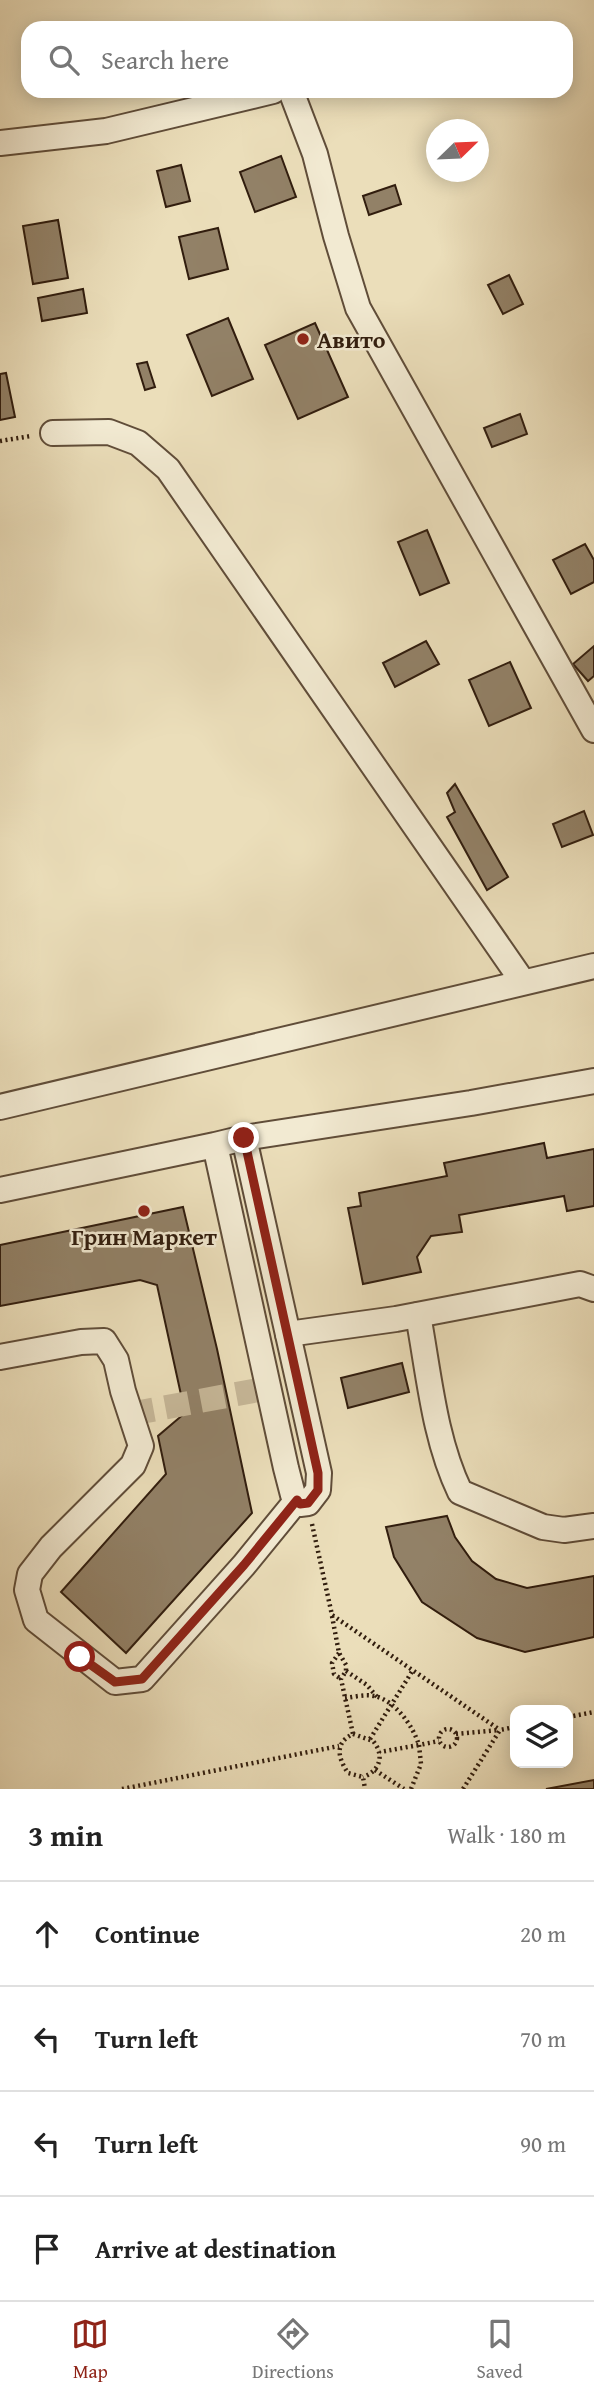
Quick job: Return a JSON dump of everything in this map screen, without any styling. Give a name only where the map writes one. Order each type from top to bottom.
[{"type":"street","points":[[0,143],[106,131],[244,98]]},
{"type":"street","points":[[294,98],[315,154],[358,307],[594,730]]},
{"type":"street","points":[[53,433],[109,432],[138,443],[168,469],[523,982]]},
{"type":"street","points":[[0,1107],[594,966]]},
{"type":"street","points":[[0,1190],[244,1138],[594,1081]]},
{"type":"street","points":[[0,1357],[81,1342],[104,1341],[116,1360],[141,1446],[133,1465],[51,1547],[30,1574],[27,1590],[37,1620],[115,1682],[142,1679],[302,1502],[318,1490],[318,1473],[244,1138]]},
{"type":"street","points":[[215,1145],[281,1447],[293,1495],[302,1502]]},
{"type":"street","points":[[288,1334],[418,1315],[580,1284],[594,1289]]},
{"type":"street","points":[[418,1315],[441,1439],[449,1470],[460,1492],[543,1527],[564,1530],[594,1526]]},
{"type":"path","points":[[302,1502],[332,1615],[339,1653],[346,1665],[341,1679]]},
{"type":"path","points":[[332,1615],[500,1730]]},
{"type":"path","points":[[339,1653],[332,1663],[332,1668],[334,1674],[341,1679],[353,1734]]},
{"type":"path","points":[[370,1739],[413,1670]]},
{"type":"path","points":[[346,1671],[367,1685],[377,1698],[392,1706],[411,1728],[419,1745],[421,1764],[411,1789]]},
{"type":"path","points":[[345,1698],[377,1698]]},
{"type":"path","points":[[573,1716],[594,1712]]},
{"type":"path","points":[[439,1741],[443,1730],[448,1728],[456,1734],[510,1728]]},
{"type":"path","points":[[463,1789],[500,1730]]},
{"type":"path","points":[[122,1789],[339,1746],[353,1734],[370,1739],[378,1746],[380,1752],[375,1770],[363,1777],[348,1773],[342,1765],[339,1746]]},
{"type":"path","points":[[380,1752],[439,1741],[448,1748],[457,1741],[456,1734]]},
{"type":"path","points":[[375,1770],[404,1789]]},
{"type":"path","points":[[363,1777],[365,1789]]},
{"type":"building","points":[[281,156],[296,197],[255,212],[240,172]]},
{"type":"building","points":[[181,165],[190,201],[166,207],[157,171]]},
{"type":"building","points":[[395,185],[401,204],[369,215],[363,196]]},
{"type":"building","points":[[58,220],[68,278],[33,284],[23,226]]},
{"type":"building","points":[[218,228],[228,269],[189,279],[179,237]]},
{"type":"building","points":[[509,275],[523,304],[503,314],[488,285]]},
{"type":"building","points":[[83,289],[87,313],[42,321],[38,298]]},
{"type":"building","points":[[228,318],[253,379],[212,396],[187,335]]},
{"type":"building","points":[[315,323],[348,397],[298,419],[265,345]]},
{"type":"building","points":[[147,362],[155,387],[145,390],[137,364]]},
{"type":"building","points":[[6,373],[15,417],[0,420],[0,374]]},
{"type":"building","points":[[520,414],[527,434],[492,447],[484,428]]},
{"type":"building","points":[[427,530],[449,583],[420,595],[398,542]]},
{"type":"building","points":[[585,544],[594,560],[594,582],[571,594],[553,560]]},
{"type":"building","points":[[426,641],[439,664],[395,687],[383,663]]},
{"type":"building","points":[[594,646],[594,676],[588,681],[573,664]]},
{"type":"building","points":[[510,662],[531,708],[489,726],[469,680]]},
{"type":"building","points":[[455,784],[508,877],[487,890],[447,817],[455,812],[447,793]]},
{"type":"building","points":[[584,811],[593,835],[562,847],[553,824]]},
{"type":"building","points":[[544,1143],[547,1158],[594,1149],[594,1206],[567,1211],[564,1196],[459,1215],[462,1232],[431,1236],[417,1257],[421,1272],[363,1284],[348,1208],[361,1206],[359,1193],[447,1176],[444,1163]]},
{"type":"building","points":[[183,1207],[252,1513],[126,1653],[61,1592],[166,1474],[158,1436],[185,1413],[157,1285],[140,1280],[0,1306],[0,1245]]},
{"type":"building","points":[[402,1363],[409,1392],[348,1408],[341,1378]]},
{"type":"building","points":[[447,1516],[455,1537],[472,1561],[496,1579],[527,1588],[594,1576],[594,1637],[525,1652],[477,1638],[422,1602],[394,1557],[386,1527]]},
{"type":"building","points":[[594,1780],[594,1789],[546,1789]]},
{"type":"tunnel","points":[[130,1414],[269,1388]]},
{"type":"place","name":"Авито","points":[[303,339]]},
{"type":"place","name":"Грин Маркет","points":[[144,1211]]},
{"type":"route","points":[[80,1657],[115,1682],[142,1679],[244,1565],[297,1500],[300,1504],[308,1503],[318,1490],[318,1473],[244,1138]]}]
